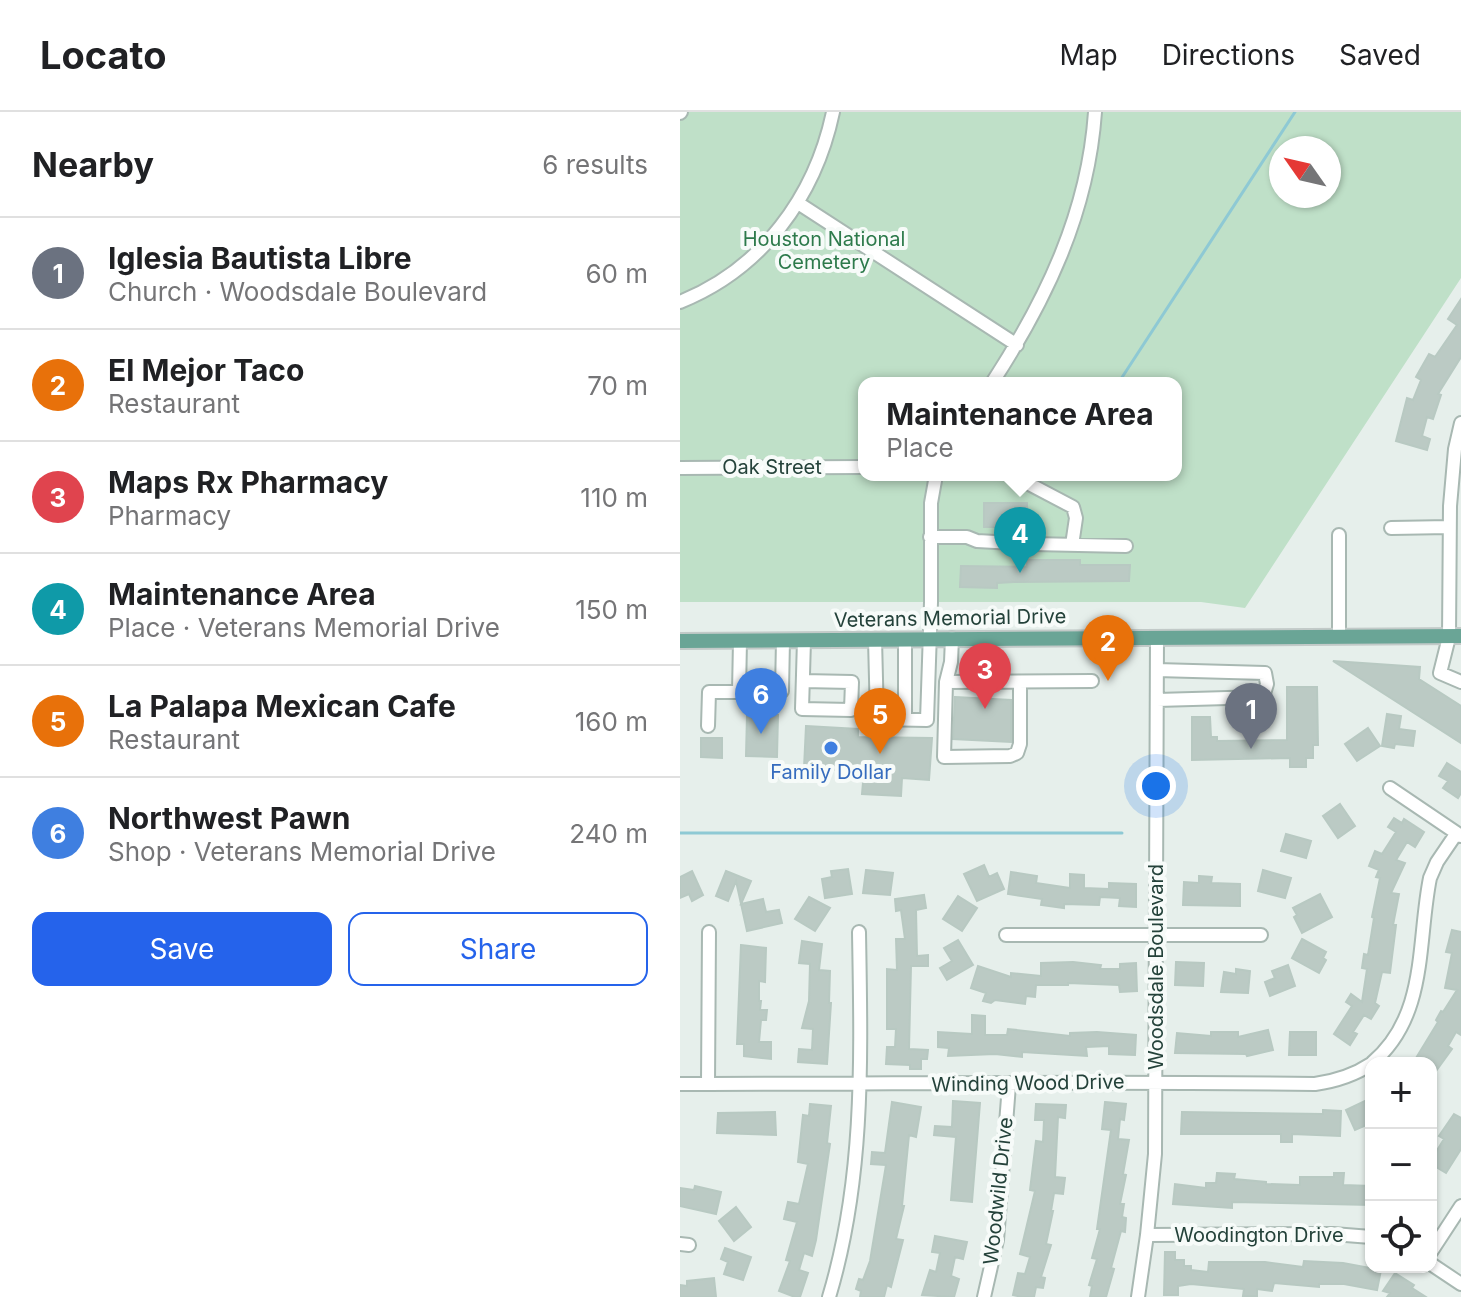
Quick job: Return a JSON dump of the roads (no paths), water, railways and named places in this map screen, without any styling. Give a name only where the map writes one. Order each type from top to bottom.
[{"type":"main road","name":"Veterans Memorial Drive","points":[[680,641],[1455,636]]},
{"type":"street","points":[[680,302],[711,287],[751,259],[784,223],[820,160],[833,112]]},
{"type":"street","points":[[996,377],[1042,300],[1068,241],[1087,167],[1095,112]]},
{"type":"street","points":[[798,203],[1017,345]]},
{"type":"street","points":[[1461,423],[1451,478],[1449,527],[1455,636],[1440,673],[1461,682]]},
{"type":"street","name":"Oak Street","points":[[680,468],[858,467]]},
{"type":"street","points":[[875,639],[877,719],[927,720],[931,503],[935,481]]},
{"type":"street","points":[[1023,481],[1073,507],[1076,518],[1072,545]]},
{"type":"street","points":[[1391,528],[1449,527]]},
{"type":"street","points":[[1339,535],[1339,636]]},
{"type":"street","points":[[930,537],[1126,546]]},
{"type":"street","name":"Woodsdale Boulevard","points":[[1138,1297],[1155,1154],[1157,637]]},
{"type":"street","points":[[952,638],[946,682],[944,757],[1010,756],[1017,753],[1020,744],[1020,682]]},
{"type":"street","points":[[905,639],[905,720]]},
{"type":"street","points":[[708,726],[709,692],[782,691],[783,640]]},
{"type":"street","points":[[803,681],[852,682],[851,710],[802,709],[804,640]]},
{"type":"street","points":[[739,692],[740,641]]},
{"type":"street","points":[[1157,670],[1265,673],[1267,684],[1263,697],[1157,700]]},
{"type":"street","points":[[946,682],[1092,681]]},
{"type":"street","points":[[1390,788],[1459,835]]},
{"type":"street","name":"Winding Wood Drive","points":[[1378,1057],[1397,1033],[1413,1002],[1418,984],[1430,878],[1437,862],[1459,835]]},
{"type":"street","points":[[708,1084],[709,932]]},
{"type":"street","points":[[829,1297],[846,1235],[853,1187],[861,1084],[859,932]]},
{"type":"street","points":[[1006,935],[1261,935]]},
{"type":"street","name":"Winding Wood Drive","points":[[680,1084],[1009,1085],[1155,1081],[1315,1084],[1338,1081],[1365,1068]]},
{"type":"street","name":"Woodwild Drive","points":[[984,1297],[997,1240],[1009,1085]]},
{"type":"street","points":[[1437,1243],[1461,1206]]},
{"type":"street","name":"Woodington Drive","points":[[1147,1235],[1365,1237]]},
{"type":"street","points":[[1437,1268],[1461,1284]]},
{"type":"waterway","points":[[1122,377],[1295,112]]},
{"type":"waterway","points":[[680,833],[1122,833]]},
{"type":"place","name":"Maintenance Area","points":[[1020,573]]},
{"type":"place","name":"El Mejor Taco","points":[[1108,681]]},
{"type":"place","name":"Maps Rx Pharmacy","points":[[985,709]]},
{"type":"place","name":"Northwest Pawn","points":[[761,734]]},
{"type":"place","name":"Family Dollar","points":[[831,748]]},
{"type":"place","name":"Iglesia Bautista Libre","points":[[1251,749]]},
{"type":"place","name":"La Palapa Mexican Cafe","points":[[880,754]]},
{"type":"park label","name":"Houston National Cemetery","points":[[824,250]]}]
